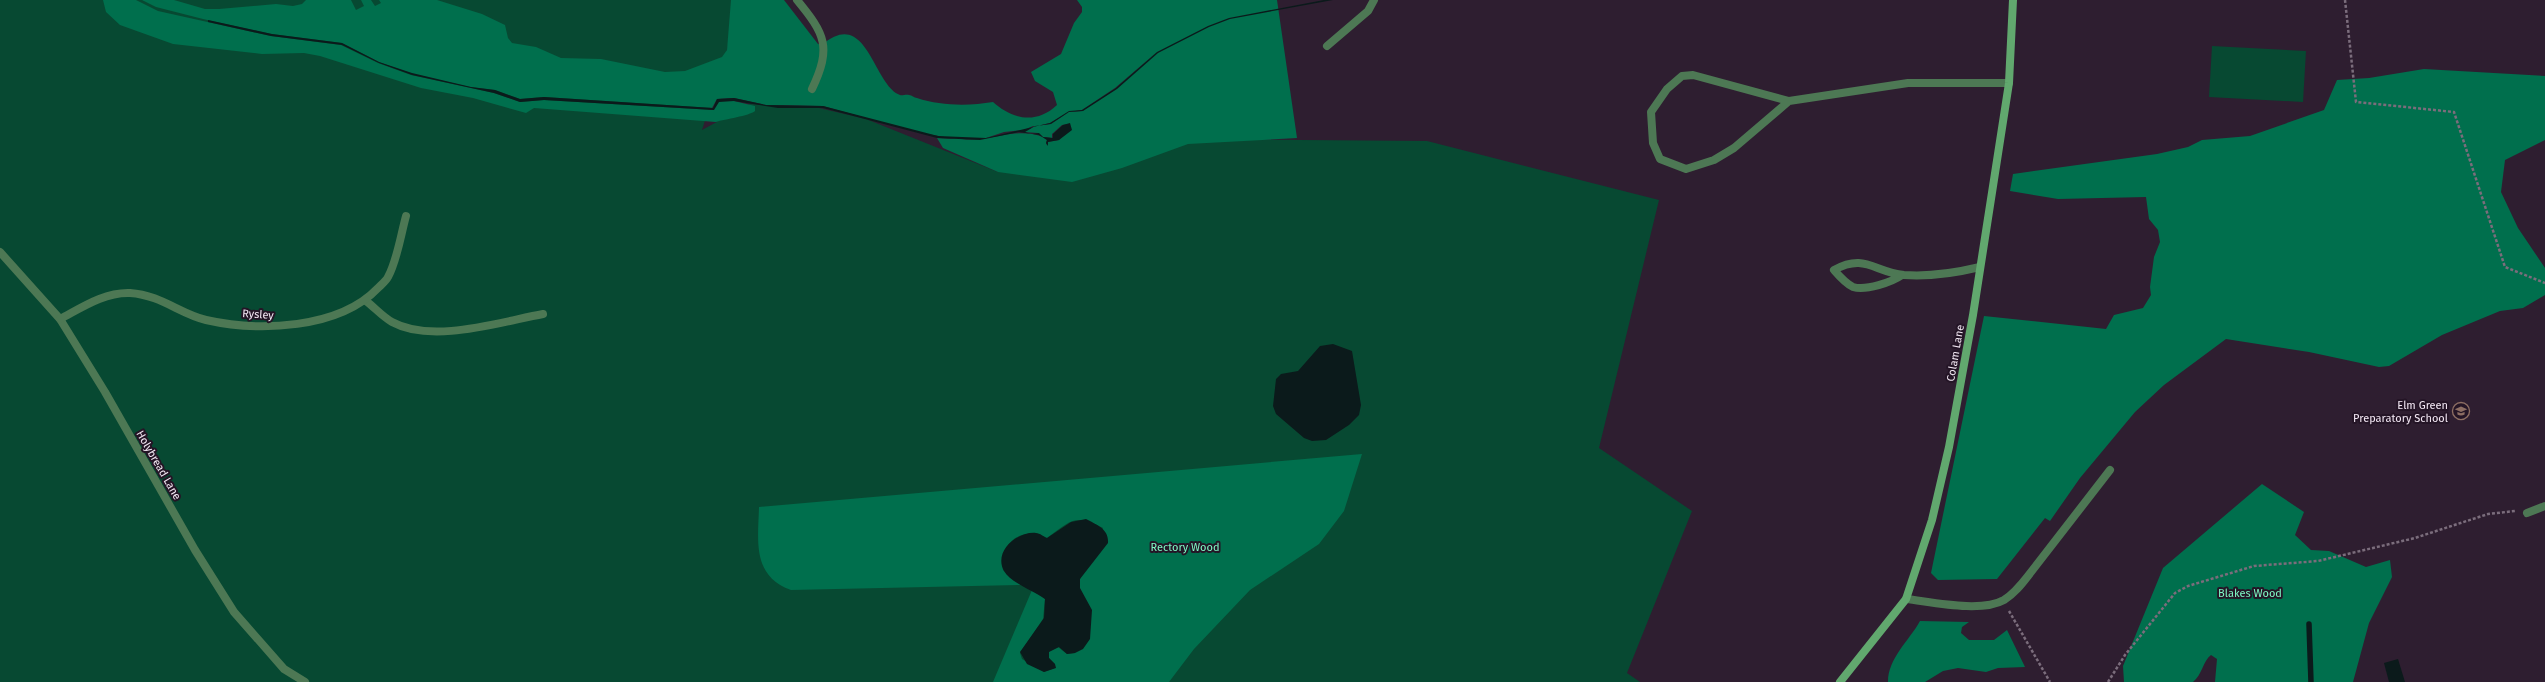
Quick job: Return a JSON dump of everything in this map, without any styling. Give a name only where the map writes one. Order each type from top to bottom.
[{"type":"street","points":[[797,0],[817,25],[824,45],[822,69],[812,89]]},
{"type":"street","points":[[1328,46],[1368,11],[1374,0]]},
{"type":"street","name":"Colam Lane","points":[[1840,682],[1906,599],[1932,520],[1949,447],[1980,267],[2009,82],[2013,0]]},
{"type":"street","points":[[1789,101],[1734,148],[1714,160],[1686,169],[1660,159],[1653,143],[1651,112],[1667,89],[1682,76],[1693,75],[1789,101],[1908,83],[2009,82]]},
{"type":"street","name":"Rysley","points":[[60,319],[99,298],[129,293],[164,301],[206,320],[287,326],[339,315],[366,301],[388,278],[406,216]]},
{"type":"street","name":"Holybread Lane","points":[[0,252],[60,319],[105,392],[195,550],[234,612],[284,669],[305,682]]},
{"type":"street","points":[[1902,275],[1884,283],[1855,287],[1845,282],[1834,270],[1848,262],[1862,263],[1902,275],[1954,274],[1980,267]]},
{"type":"street","points":[[366,301],[392,322],[413,329],[433,332],[454,330],[543,314]]},
{"type":"street","points":[[1906,599],[1982,606],[2003,600],[2014,592],[2028,576],[2110,470]]},
{"type":"street","points":[[2527,513],[2545,506]]},
{"type":"path","points":[[2345,0],[2356,102],[2454,112],[2505,267],[2545,283]]},
{"type":"path","points":[[2108,682],[2125,655],[2175,593],[2188,586],[2254,566],[2318,561],[2362,551],[2415,538],[2488,514],[2512,511],[2527,513]]},
{"type":"path","points":[[2003,600],[2050,682]]},
{"type":"green space","points":[[0,0],[736,0],[727,50],[702,130],[750,104],[819,108],[866,119],[998,172],[1189,139],[1427,141],[1659,200],[1599,448],[1692,511],[1627,673],[1640,682],[0,682]]},
{"type":"green space","points":[[103,0],[136,0],[158,11],[271,36],[341,45],[378,63],[411,75],[494,93],[520,102],[544,100],[713,110],[718,101],[734,101],[755,106],[755,111],[742,116],[716,122],[534,108],[526,113],[473,98],[421,88],[320,56],[304,53],[262,54],[173,44],[120,25],[106,12]]},
{"type":"green space","points":[[142,0],[174,0],[205,9],[219,9],[276,4],[293,6],[302,4],[306,0],[351,0],[356,10],[364,6],[361,0],[371,0],[375,6],[381,3],[379,0],[437,0],[482,14],[505,25],[508,38],[512,43],[536,47],[561,58],[601,59],[665,72],[685,71],[722,57],[727,50],[731,0],[784,0],[818,44],[822,45],[837,36],[849,35],[859,41],[868,52],[891,88],[900,95],[910,95],[926,101],[945,104],[965,105],[993,102],[1000,108],[1016,116],[1033,117],[1049,111],[1057,105],[1053,92],[1035,81],[1031,72],[1061,54],[1074,23],[1082,12],[1082,7],[1077,0],[1277,0],[1297,138],[1188,144],[1122,168],[1072,182],[998,172],[943,148],[937,138],[956,139],[916,132],[823,106],[766,105],[734,98],[717,99],[712,108],[544,97],[520,99],[495,90],[470,87],[412,74],[379,62],[342,43],[271,34],[156,7]],"holes":[[[1157,52],[1116,89],[1082,111],[1069,112],[1082,110],[1115,88]],[[1069,112],[1050,124],[1037,126],[1050,123]],[[1069,124],[1059,140],[1047,142],[1047,145],[1046,143],[1047,140],[1043,137],[1052,138],[1052,134],[1062,125]],[[1033,126],[1035,126],[1024,132],[1038,133],[1043,137],[1022,133],[983,139],[962,139],[986,138],[1004,132],[1024,130]]]},
{"type":"green space","points":[[2212,46],[2306,51],[2303,102],[2209,97]]},
{"type":"green space","points":[[2424,69],[2545,76],[2545,140],[2505,160],[2501,192],[2518,228],[2545,268],[2545,295],[2523,308],[2500,311],[2442,335],[2389,366],[2379,367],[2309,352],[2226,339],[2164,385],[2135,412],[2080,478],[2050,521],[2045,518],[1997,579],[1938,580],[1931,573],[1984,316],[2106,329],[2114,315],[2143,308],[2151,295],[2150,287],[2154,257],[2160,242],[2158,230],[2149,219],[2146,197],[2058,199],[2010,191],[2013,174],[2157,154],[2188,147],[2202,140],[2250,136],[2324,110],[2337,80],[2369,78]]},
{"type":"green space","name":"Rectory Wood","points":[[1362,454],[1344,511],[1319,544],[1250,590],[1194,649],[1169,682],[993,682],[1032,590],[1045,599],[1043,619],[1020,653],[1022,659],[1044,672],[1055,668],[1055,664],[1049,658],[1048,652],[1058,647],[1067,654],[1075,653],[1080,579],[1103,528],[1093,523],[1079,520],[1073,521],[1047,538],[1029,534],[1021,535],[1014,539],[1005,552],[1003,570],[1021,585],[791,590],[778,584],[769,576],[763,567],[758,545],[759,507]]},
{"type":"green space","name":"Blakes Wood","points":[[2262,484],[2304,512],[2295,535],[2311,550],[2329,551],[2366,567],[2390,560],[2392,577],[2369,623],[2353,682],[2215,682],[2217,659],[2211,655],[2193,682],[2124,682],[2123,666],[2163,568]]},
{"type":"green space","points":[[1920,621],[1969,622],[1962,627],[1961,633],[1969,640],[1994,640],[2007,630],[2025,667],[1998,668],[1986,672],[1958,668],[1943,671],[1925,682],[1888,682],[1891,665],[1895,657]]},
{"type":"shaded area","points":[[1324,0],[1333,0],[1230,19],[1209,27],[1158,53],[1117,89],[1083,111],[1069,112],[1051,124],[1040,125],[1050,123],[1069,111],[1082,110],[1116,88],[1157,52],[1208,26],[1229,18]]},
{"type":"shaded area","points":[[208,20],[272,34],[342,43],[379,62],[412,73],[471,87],[495,90],[520,99],[544,97],[713,108],[717,99],[734,98],[766,105],[823,106],[938,136],[986,138],[1034,127],[1025,132],[1030,134],[1019,132],[980,140],[937,138],[823,108],[778,108],[734,101],[719,102],[714,110],[544,100],[520,102],[494,93],[412,75],[379,63],[342,45],[271,36],[208,22]]},
{"type":"shaded area","points":[[1070,123],[1072,130],[1059,140],[1048,142],[1048,146],[1046,143],[1047,140],[1039,135],[1032,134],[1039,133],[1043,137],[1053,138],[1053,134],[1063,125]]},
{"type":"shaded area","points":[[1333,344],[1352,351],[1361,405],[1359,415],[1349,425],[1326,440],[1312,441],[1304,438],[1276,414],[1273,406],[1276,379],[1281,374],[1298,371],[1320,346]]},
{"type":"shaded area","points":[[1086,519],[1102,528],[1107,534],[1108,538],[1108,543],[1080,579],[1080,588],[1092,610],[1090,639],[1083,649],[1075,653],[1067,654],[1059,647],[1049,652],[1049,658],[1055,664],[1056,668],[1044,672],[1027,664],[1020,652],[1044,618],[1045,599],[1017,583],[1007,575],[1001,564],[1002,556],[1009,544],[1022,535],[1036,533],[1047,538],[1071,522]]},
{"type":"shaded area","points":[[2398,659],[2405,682],[2389,682],[2384,663]]},
{"type":"waterway","points":[[2309,624],[2311,682]]},
{"type":"place","name":"Elm Green Preparatory School","points":[[2461,411]]}]
